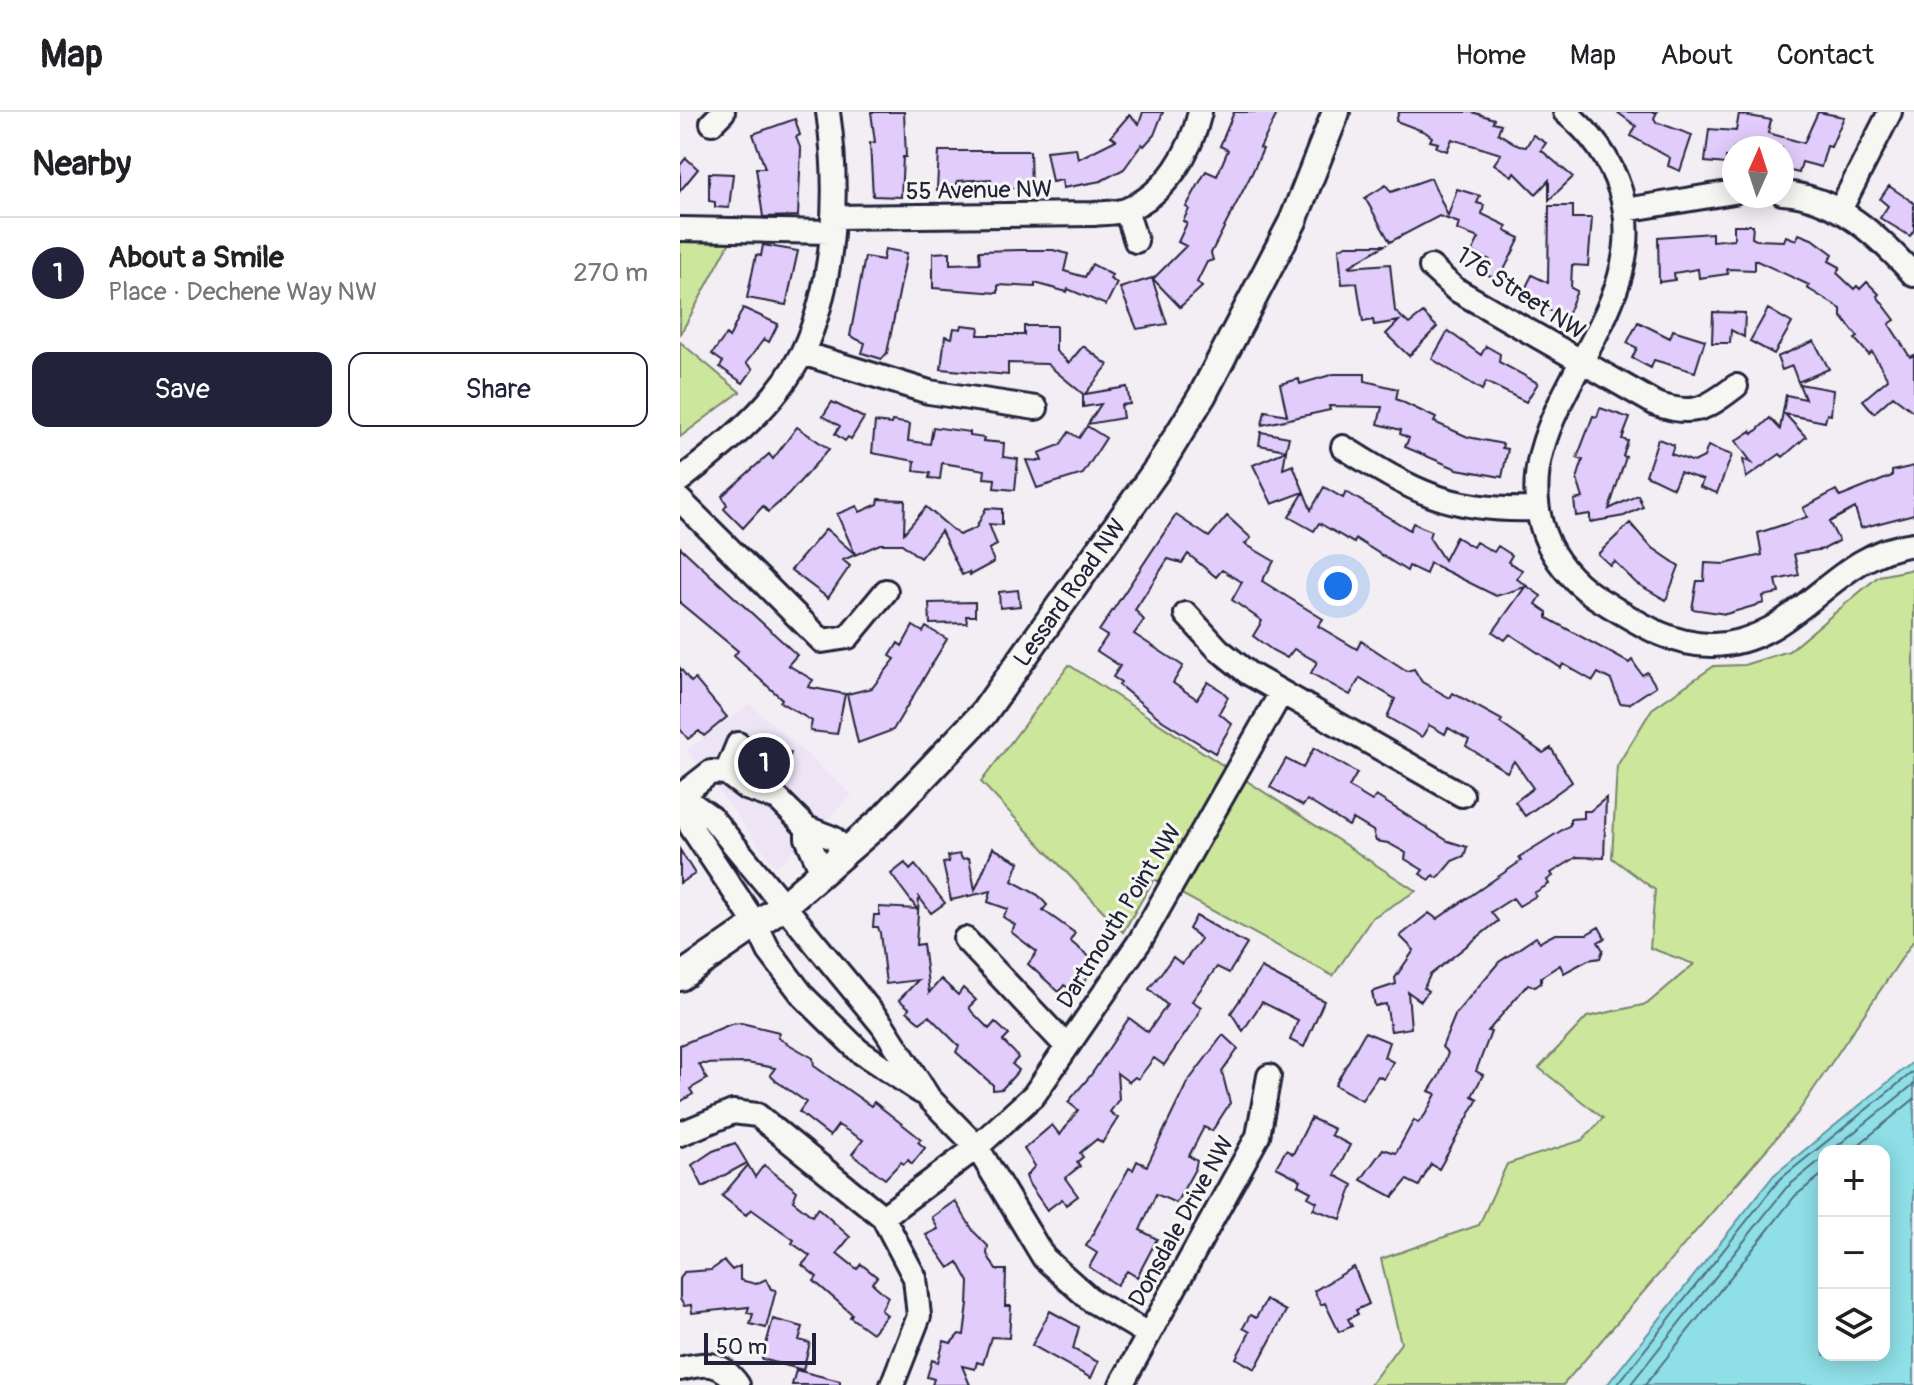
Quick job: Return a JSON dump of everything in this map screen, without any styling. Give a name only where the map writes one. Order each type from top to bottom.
[{"type":"main road","name":"Lessard Road NW","points":[[680,977],[757,926],[846,852],[882,820],[983,714],[1158,468],[1202,396],[1272,264],[1336,112]]},
{"type":"street","points":[[680,480],[753,419],[802,353],[824,286],[831,225],[833,147],[828,112]]},
{"type":"street","points":[[1136,241],[1126,210],[1168,180],[1193,142],[1200,112]]},
{"type":"street","points":[[1565,112],[1580,126],[1608,163],[1625,210],[1722,194]]},
{"type":"street","points":[[1840,210],[1890,112]]},
{"type":"street","points":[[1794,194],[1840,210],[1884,242],[1914,275]]},
{"type":"street","name":"55 Avenue NW","points":[[680,229],[1094,214],[1126,210]]},
{"type":"street","name":"176 Street NW","points":[[1536,509],[1538,470],[1545,437],[1621,278],[1627,237],[1625,210]]},
{"type":"street","name":"176 Street NW","points":[[1431,267],[1455,289],[1582,364],[1670,409],[1709,407],[1736,386]]},
{"type":"street","points":[[802,353],[929,392],[1036,408]]},
{"type":"street","points":[[1343,447],[1426,496],[1471,507],[1536,509],[1552,549],[1574,581],[1648,629],[1690,644],[1728,644],[1771,631],[1798,613],[1854,564],[1888,549],[1914,544]]},
{"type":"street","points":[[680,500],[822,641],[848,637],[886,591]]},
{"type":"street","points":[[1186,614],[1231,661],[1281,693],[1462,795]]},
{"type":"street","name":"Dartmouth Point NW","points":[[883,1217],[977,1147],[1034,1095],[1146,930],[1281,693]]},
{"type":"street","points":[[726,773],[738,744]]},
{"type":"street","points":[[680,795],[711,772],[726,773],[746,788],[778,799],[807,828],[833,838],[846,852]]},
{"type":"street","points":[[680,795],[711,817],[883,1026],[929,1098]]},
{"type":"street","points":[[680,795],[691,827],[787,974],[826,1019],[859,1051],[929,1098],[977,1147],[1044,1258],[1092,1301],[1148,1334]]},
{"type":"street","points":[[807,828],[807,838],[822,872]]},
{"type":"street","points":[[965,939],[1067,1047]]},
{"type":"street","name":"Donsdale Drive NW","points":[[1121,1385],[1258,1136],[1269,1076]]},
{"type":"street","points":[[680,1134],[733,1112],[757,1115],[883,1217],[915,1278],[919,1316],[892,1385]]},
{"type":"street","points":[[680,1369],[710,1362],[728,1370],[738,1385]]},
{"type":"street","points":[[697,1385],[710,1362]]},
{"type":"shaded area","points":[[750,704],[852,795],[776,867],[687,750]]},
{"type":"green space","points":[[680,240],[730,242],[680,335]]},
{"type":"green space","points":[[680,342],[740,392],[680,437]]},
{"type":"green space","points":[[1914,569],[1914,940],[1797,1114],[1563,1385],[1370,1385],[1401,1343],[1381,1259],[1479,1225],[1507,1164],[1583,1140],[1603,1118],[1539,1068],[1587,1017],[1647,1004],[1694,964],[1650,948],[1655,890],[1612,858],[1617,766],[1652,709],[1714,666],[1744,665],[1789,651],[1879,576]]},
{"type":"green space","points":[[1069,665],[1416,891],[1372,918],[1333,976],[1154,879],[1123,932],[981,782]]},
{"type":"water","points":[[1914,1061],[1914,1385],[1607,1385],[1774,1175]]},
{"type":"building","points":[[871,112],[904,112],[906,157],[903,157],[901,197],[873,196],[870,143],[875,142]]},
{"type":"building","points":[[1143,112],[1163,112],[1154,135],[1144,146],[1142,144],[1124,169],[1101,181],[1063,188],[1062,180],[1052,182],[1046,151],[1076,148],[1078,159],[1116,140],[1111,136],[1129,115],[1139,124]]},
{"type":"building","points":[[1234,112],[1278,112],[1260,148],[1263,149],[1252,173],[1211,253],[1213,260],[1207,262],[1197,282],[1202,287],[1180,307],[1153,279],[1186,246],[1178,242],[1187,223],[1183,221],[1189,209],[1186,207],[1206,171],[1217,176],[1228,150],[1220,146]]},
{"type":"building","points":[[1399,112],[1472,112],[1494,119],[1493,122],[1501,124],[1498,133],[1519,146],[1526,147],[1533,135],[1546,143],[1541,150],[1573,177],[1549,200],[1549,180],[1536,194],[1514,172],[1512,176],[1494,164],[1501,154],[1452,139],[1447,151],[1436,147],[1438,143],[1430,141],[1432,137],[1425,132],[1396,121]]},
{"type":"building","points":[[1617,112],[1657,112],[1656,122],[1692,135],[1680,171],[1668,166],[1670,158],[1631,136],[1636,126]]},
{"type":"building","points":[[1818,112],[1844,117],[1831,147],[1827,146],[1821,167],[1802,162],[1799,173],[1794,172],[1794,140],[1804,143]]},
{"type":"building","points":[[1739,114],[1771,120],[1768,133],[1779,136],[1722,136],[1722,164],[1705,162],[1709,129],[1736,131]]},
{"type":"building","points":[[795,119],[800,135],[796,137],[801,150],[798,216],[763,217],[756,168],[765,168],[753,134]]},
{"type":"building","points":[[939,151],[1030,151],[1031,188],[991,188],[991,179],[957,181],[957,189],[937,190]]},
{"type":"building","points":[[686,158],[698,169],[680,191],[680,165]]},
{"type":"building","points":[[709,173],[733,174],[729,208],[715,207],[715,202],[709,201]]},
{"type":"building","points":[[1431,178],[1448,216],[1457,189],[1480,196],[1477,203],[1484,205],[1482,214],[1507,226],[1505,231],[1520,238],[1499,280],[1484,273],[1490,260],[1472,252],[1479,238],[1457,230],[1459,223],[1439,216],[1390,242],[1365,198],[1386,185],[1391,192]]},
{"type":"building","points":[[1889,186],[1914,203],[1914,230],[1910,236],[1880,218],[1888,206],[1880,199]]},
{"type":"building","points":[[1549,206],[1573,206],[1573,218],[1592,218],[1588,266],[1572,265],[1571,288],[1577,291],[1566,318],[1521,297],[1532,275],[1548,283]]},
{"type":"building","points":[[1734,225],[1753,225],[1752,238],[1756,240],[1784,241],[1786,236],[1796,240],[1799,234],[1814,240],[1833,254],[1829,261],[1840,267],[1837,273],[1854,289],[1857,286],[1860,289],[1867,282],[1879,294],[1877,296],[1895,320],[1889,324],[1910,357],[1914,355],[1914,412],[1893,396],[1874,413],[1863,400],[1888,379],[1872,352],[1869,355],[1855,339],[1858,337],[1841,316],[1841,309],[1807,288],[1809,285],[1755,260],[1755,270],[1727,269],[1728,274],[1699,278],[1698,269],[1674,273],[1675,280],[1659,282],[1658,237],[1712,233],[1712,241],[1734,239]]},
{"type":"building","points":[[763,245],[798,251],[786,305],[747,298],[756,255],[761,256]]},
{"type":"building","points":[[1346,245],[1385,245],[1348,267],[1390,264],[1395,311],[1409,324],[1423,313],[1437,327],[1409,356],[1386,334],[1399,321],[1374,325],[1373,320],[1363,322],[1357,283],[1342,284],[1339,249]]},
{"type":"building","points":[[885,249],[907,253],[887,353],[882,359],[862,353],[865,343],[850,336],[865,257],[883,260]]},
{"type":"building","points":[[1053,250],[1068,254],[1064,271],[1085,277],[1092,264],[1112,275],[1110,279],[1117,283],[1106,305],[1068,289],[1067,292],[1035,283],[1035,287],[998,285],[998,293],[933,288],[933,253],[950,252],[950,264],[980,263],[979,251]]},
{"type":"building","points":[[1152,278],[1167,324],[1137,329],[1120,288]]},
{"type":"building","points":[[743,308],[778,324],[769,342],[764,339],[746,363],[753,369],[743,383],[720,367],[723,362],[712,354],[726,335],[729,338]]},
{"type":"building","points":[[1768,309],[1792,323],[1774,354],[1750,341]]},
{"type":"building","points":[[1713,312],[1745,313],[1744,337],[1731,330],[1730,343],[1712,343]]},
{"type":"building","points":[[1638,322],[1670,338],[1673,330],[1705,340],[1695,372],[1654,360],[1651,368],[1632,358],[1637,348],[1627,343]]},
{"type":"building","points":[[962,325],[979,327],[978,335],[1024,335],[1024,326],[1056,326],[1056,351],[1069,363],[1083,346],[1108,365],[1085,394],[1127,387],[1130,404],[1121,405],[1123,418],[1088,424],[1101,404],[1083,407],[1083,394],[1047,364],[1008,363],[1008,375],[941,369],[945,336],[952,338],[954,328],[961,329]]},
{"type":"building","points":[[1448,331],[1481,355],[1486,346],[1500,354],[1499,362],[1538,383],[1526,402],[1486,382],[1482,390],[1432,359]]},
{"type":"building","points":[[1814,341],[1829,369],[1798,382],[1792,366],[1782,370],[1777,357]]},
{"type":"building","points":[[1334,374],[1365,374],[1365,381],[1398,389],[1396,399],[1436,418],[1434,422],[1468,437],[1503,444],[1502,448],[1508,449],[1502,477],[1457,469],[1405,447],[1409,438],[1400,434],[1401,430],[1378,424],[1382,407],[1329,406],[1330,410],[1262,425],[1265,411],[1287,415],[1280,384],[1299,379],[1300,384]]},
{"type":"building","points":[[1799,384],[1833,390],[1831,415],[1827,414],[1825,422],[1785,414],[1806,437],[1783,457],[1780,454],[1746,478],[1743,459],[1752,463],[1736,441],[1751,431],[1753,434],[1770,418],[1780,429],[1786,395],[1805,399]]},
{"type":"building","points":[[832,402],[864,418],[851,439],[848,437],[845,441],[835,434],[840,426],[823,416]]},
{"type":"building","points":[[1600,408],[1630,418],[1622,439],[1628,441],[1623,456],[1626,457],[1609,509],[1638,495],[1643,507],[1624,516],[1590,522],[1590,514],[1576,516],[1574,500],[1583,498],[1577,479],[1583,460],[1577,458],[1593,416],[1597,417]]},
{"type":"building","points":[[892,421],[910,424],[908,441],[930,444],[933,427],[970,432],[970,436],[984,438],[983,441],[1004,443],[1003,457],[1018,459],[1015,490],[994,488],[995,479],[984,478],[985,470],[942,463],[940,479],[929,478],[930,473],[914,471],[915,461],[872,453],[875,422],[891,424]]},
{"type":"building","points":[[1087,426],[1106,438],[1083,474],[1037,488],[1026,460],[1042,461],[1039,453],[1060,445],[1069,432],[1079,438]]},
{"type":"building","points":[[797,427],[829,449],[788,495],[768,512],[763,506],[743,528],[724,509],[727,505],[722,496],[769,454],[773,459]]},
{"type":"building","points":[[1261,432],[1289,437],[1286,450],[1259,445]]},
{"type":"building","points":[[1658,439],[1674,445],[1671,454],[1694,462],[1704,457],[1708,446],[1732,455],[1717,493],[1700,487],[1703,480],[1680,472],[1673,488],[1646,475]]},
{"type":"building","points":[[1286,451],[1283,469],[1293,465],[1304,492],[1272,504],[1253,465]]},
{"type":"building","points":[[1914,466],[1914,514],[1861,528],[1855,508],[1829,522],[1839,541],[1824,549],[1794,554],[1799,575],[1776,580],[1779,593],[1763,596],[1764,603],[1726,614],[1692,609],[1697,581],[1704,581],[1705,563],[1725,564],[1762,555],[1758,533],[1807,517],[1803,508],[1836,490],[1840,497],[1892,476],[1892,471]]},
{"type":"building","points":[[1324,487],[1343,498],[1346,492],[1410,530],[1413,523],[1431,531],[1429,537],[1444,560],[1456,537],[1473,547],[1476,542],[1494,552],[1498,546],[1512,555],[1508,562],[1522,570],[1517,579],[1541,596],[1536,604],[1547,612],[1547,618],[1629,663],[1632,660],[1642,675],[1647,672],[1656,686],[1629,704],[1620,703],[1611,680],[1598,673],[1593,681],[1563,664],[1561,668],[1510,634],[1505,640],[1493,632],[1525,587],[1496,596],[1430,563],[1426,574],[1409,566],[1407,571],[1356,539],[1354,543],[1319,523],[1314,531],[1289,517],[1304,492],[1311,510]]},
{"type":"building","points":[[879,499],[905,500],[904,533],[926,507],[959,535],[976,528],[986,508],[1002,509],[1002,525],[989,524],[997,545],[989,549],[994,562],[970,575],[969,572],[962,575],[941,531],[920,558],[902,544],[880,544],[843,560],[850,566],[828,598],[791,570],[826,529],[855,554],[837,514],[857,506],[860,512],[878,504]]},
{"type":"building","points":[[1176,515],[1209,537],[1227,516],[1251,538],[1245,544],[1274,561],[1262,581],[1323,619],[1318,626],[1357,649],[1361,641],[1407,671],[1414,669],[1422,682],[1450,698],[1453,693],[1502,720],[1500,723],[1543,753],[1551,748],[1572,782],[1525,816],[1515,802],[1533,788],[1514,761],[1507,772],[1466,746],[1469,740],[1448,728],[1445,734],[1429,725],[1422,737],[1387,717],[1395,699],[1360,678],[1350,695],[1311,673],[1317,662],[1294,649],[1287,658],[1272,650],[1253,636],[1262,621],[1232,600],[1242,582],[1222,570],[1216,577],[1188,554],[1182,563],[1168,559],[1135,610],[1144,620],[1134,634],[1183,666],[1173,683],[1197,699],[1208,682],[1222,691],[1228,697],[1219,713],[1232,724],[1215,753],[1163,721],[1119,685],[1121,682],[1113,677],[1120,666],[1097,651],[1107,636],[1099,631]]},
{"type":"building","points":[[1630,523],[1650,546],[1679,566],[1666,600],[1636,583],[1614,561],[1610,565],[1598,554]]},
{"type":"building","points":[[680,547],[797,655],[788,665],[813,680],[808,687],[845,694],[837,734],[810,731],[812,721],[780,702],[782,699],[734,656],[738,651],[680,603]]},
{"type":"building","points":[[1018,590],[1020,606],[1000,608],[999,592]]},
{"type":"building","points":[[975,602],[975,616],[966,616],[967,623],[930,624],[929,603]]},
{"type":"building","points":[[913,626],[923,632],[926,627],[947,639],[893,730],[858,743],[847,694],[872,688],[895,659],[890,656],[898,643],[902,646]]},
{"type":"building","points":[[680,668],[691,682],[695,679],[727,717],[704,736],[699,731],[688,739],[680,729]]},
{"type":"building","points":[[751,738],[791,753],[779,785],[743,768],[751,749]]},
{"type":"building","points":[[1314,748],[1357,773],[1349,787],[1372,801],[1376,796],[1448,841],[1467,847],[1464,856],[1452,861],[1438,878],[1433,875],[1430,880],[1420,874],[1423,870],[1405,859],[1406,853],[1388,843],[1376,841],[1373,831],[1353,819],[1349,826],[1307,800],[1303,806],[1270,787],[1286,759],[1303,768]]},
{"type":"building","points":[[1606,798],[1604,858],[1577,857],[1551,873],[1553,876],[1547,880],[1549,884],[1534,893],[1536,896],[1519,906],[1513,898],[1491,912],[1498,921],[1430,975],[1424,988],[1428,991],[1421,1001],[1408,992],[1411,1028],[1391,1031],[1386,1004],[1375,1006],[1372,992],[1396,984],[1395,978],[1414,950],[1400,936],[1429,913],[1437,919],[1521,861],[1519,857],[1570,825],[1570,819],[1584,818],[1584,811],[1590,811]]},
{"type":"building","points":[[993,848],[1019,862],[1012,881],[1038,895],[1047,905],[1043,910],[1075,933],[1070,941],[1097,963],[1076,993],[1064,985],[1059,992],[1028,964],[1037,952],[1011,932],[1015,925],[1003,917],[1008,909],[988,902],[991,891],[951,900],[943,863],[949,862],[948,856],[960,854],[962,859],[969,858],[975,890]]},
{"type":"building","points":[[680,850],[695,874],[680,883]]},
{"type":"building","points":[[905,863],[910,870],[915,865],[945,903],[931,913],[919,897],[916,945],[923,944],[929,993],[941,979],[958,995],[963,988],[976,1000],[969,1007],[972,1012],[989,1029],[995,1022],[1009,1035],[1003,1041],[1018,1058],[1012,1064],[1019,1070],[1002,1089],[993,1090],[993,1085],[956,1052],[959,1046],[929,1016],[920,1023],[907,1011],[909,1008],[899,1000],[918,980],[886,984],[880,933],[878,927],[873,927],[874,915],[879,915],[879,907],[917,909],[891,874]]},
{"type":"building","points":[[1196,916],[1247,944],[1229,973],[1217,967],[1192,1001],[1201,1007],[1198,1015],[1164,1065],[1154,1058],[1138,1079],[1135,1077],[1129,1082],[1117,1073],[1119,1099],[1110,1112],[1118,1118],[1102,1143],[1097,1139],[1080,1153],[1083,1157],[1077,1162],[1080,1166],[1065,1178],[1078,1196],[1066,1205],[1062,1199],[1047,1210],[1029,1184],[1026,1176],[1035,1166],[1024,1149],[1052,1125],[1060,1135],[1078,1110],[1068,1102],[1091,1075],[1129,1018],[1148,1032],[1167,1005],[1149,989],[1173,957],[1182,964],[1201,939],[1189,929]]},
{"type":"building","points":[[1599,927],[1605,938],[1598,942],[1603,950],[1600,958],[1588,960],[1564,973],[1560,965],[1541,977],[1541,983],[1535,987],[1528,984],[1488,1031],[1491,1032],[1476,1071],[1483,1075],[1472,1096],[1478,1099],[1439,1169],[1431,1164],[1419,1186],[1407,1180],[1393,1197],[1361,1180],[1383,1149],[1396,1153],[1414,1120],[1418,1123],[1425,1115],[1436,1094],[1429,1091],[1448,1053],[1442,1047],[1456,1013],[1499,962],[1536,937],[1540,942],[1555,934],[1587,934]]},
{"type":"building","points":[[1261,968],[1324,1001],[1304,1047],[1290,1040],[1298,1020],[1262,1002],[1243,1031],[1231,1013]]},
{"type":"building","points":[[741,1023],[779,1032],[778,1038],[813,1058],[814,1066],[871,1106],[874,1102],[921,1139],[918,1142],[925,1148],[912,1164],[908,1160],[904,1164],[901,1162],[885,1179],[852,1154],[863,1140],[838,1125],[830,1136],[799,1112],[806,1102],[770,1075],[775,1068],[747,1063],[699,1064],[707,1079],[690,1089],[693,1094],[680,1102],[680,1045],[731,1024]]},
{"type":"building","points":[[1365,1032],[1389,1042],[1384,1057],[1393,1062],[1384,1079],[1378,1076],[1362,1100],[1335,1085]]},
{"type":"building","points":[[1223,1035],[1238,1049],[1222,1072],[1230,1103],[1212,1131],[1204,1127],[1189,1156],[1197,1161],[1195,1169],[1176,1203],[1156,1194],[1140,1230],[1157,1239],[1137,1277],[1127,1271],[1117,1285],[1089,1267],[1097,1253],[1086,1246],[1129,1168],[1133,1170],[1137,1161],[1147,1166],[1187,1083]]},
{"type":"building","points":[[1311,1118],[1334,1129],[1331,1135],[1350,1145],[1335,1175],[1353,1185],[1341,1219],[1313,1209],[1317,1202],[1308,1197],[1311,1192],[1298,1185],[1301,1180],[1276,1167],[1286,1150],[1293,1154]]},
{"type":"building","points":[[735,1143],[747,1163],[703,1187],[692,1165],[713,1151]]},
{"type":"building","points":[[748,1165],[755,1177],[764,1165],[797,1191],[793,1201],[812,1216],[818,1208],[850,1237],[837,1253],[857,1269],[861,1264],[877,1277],[872,1283],[888,1297],[881,1310],[887,1315],[872,1333],[850,1317],[852,1314],[814,1281],[817,1277],[802,1265],[810,1256],[792,1243],[794,1240],[751,1209],[746,1215],[722,1196]]},
{"type":"building","points":[[955,1201],[974,1232],[988,1246],[987,1254],[996,1270],[1006,1270],[1005,1306],[1011,1306],[1009,1338],[991,1337],[983,1364],[977,1362],[975,1369],[962,1366],[970,1385],[932,1385],[934,1379],[927,1377],[932,1360],[938,1362],[944,1341],[951,1343],[959,1334],[964,1335],[968,1304],[969,1282],[958,1262],[949,1268],[926,1235],[938,1229],[932,1217]]},
{"type":"building","points":[[724,1261],[732,1270],[740,1266],[740,1280],[756,1284],[766,1279],[771,1289],[776,1290],[766,1328],[750,1324],[753,1314],[747,1313],[749,1307],[692,1313],[691,1305],[684,1306],[680,1299],[680,1279],[684,1272],[711,1270]]},
{"type":"building","points":[[1354,1267],[1369,1304],[1356,1310],[1358,1314],[1348,1319],[1352,1326],[1339,1332],[1325,1303],[1321,1305],[1314,1291]]},
{"type":"building","points":[[1266,1300],[1286,1311],[1255,1369],[1236,1358],[1250,1332],[1243,1328],[1250,1315],[1256,1318]]},
{"type":"building","points":[[1050,1311],[1079,1327],[1073,1349],[1098,1362],[1091,1378],[1032,1345]]},
{"type":"building","points":[[773,1319],[803,1327],[799,1340],[810,1343],[803,1370],[762,1359]]},
{"type":"building","points":[[796,1370],[840,1381],[840,1385],[792,1385]]},
{"type":"place","name":"About a Smile","points":[[764,763]]}]
